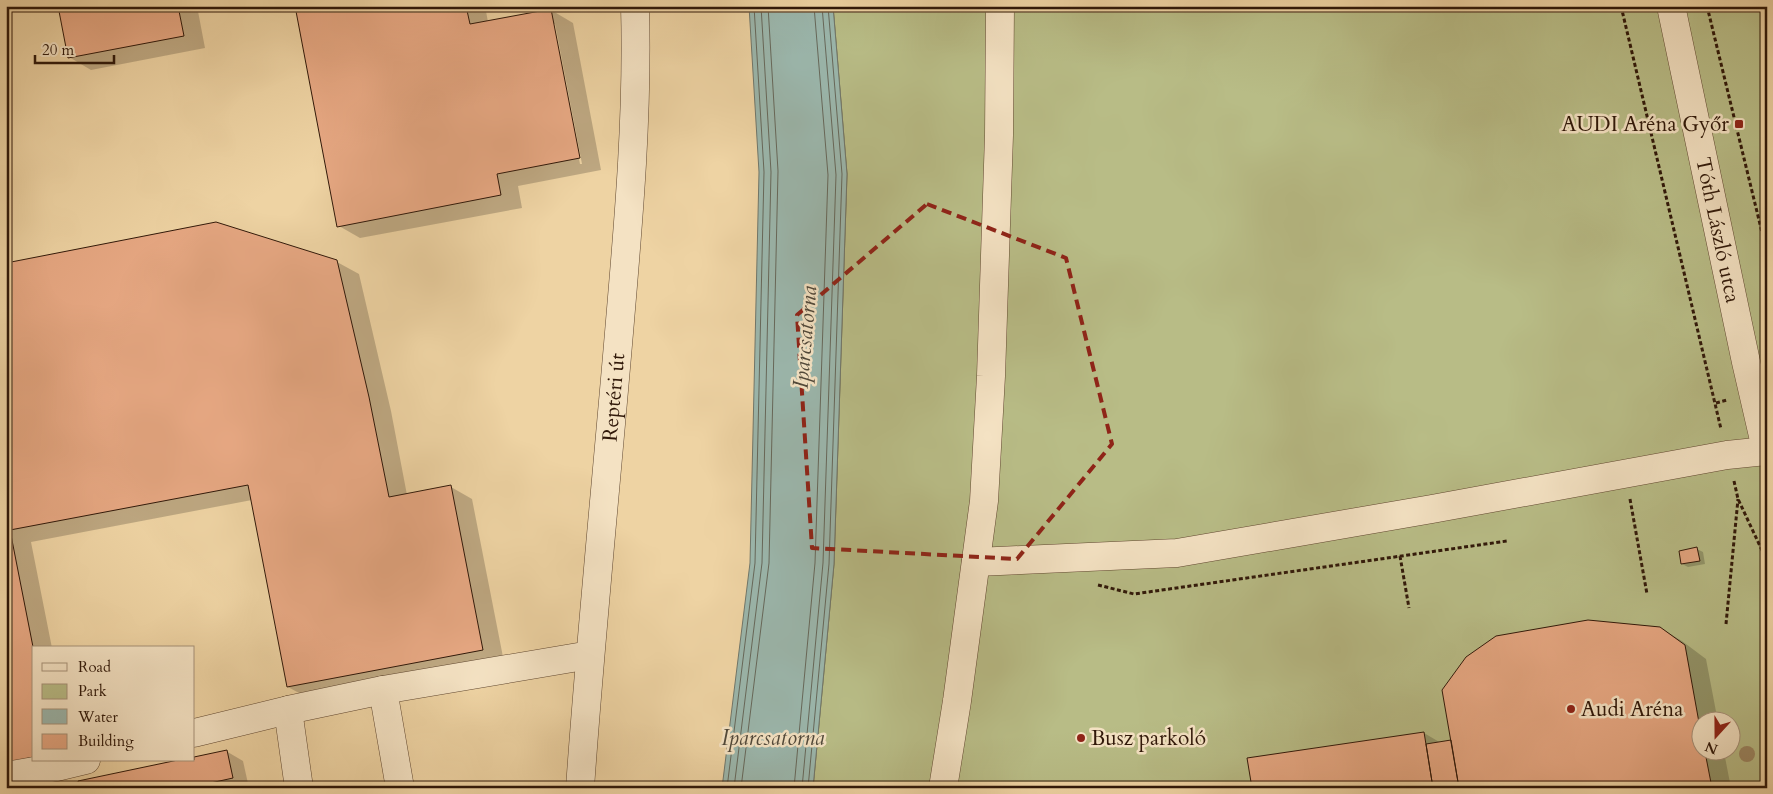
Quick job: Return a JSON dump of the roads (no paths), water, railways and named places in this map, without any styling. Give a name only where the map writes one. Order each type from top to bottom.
[{"type":"street","name":"Reptéri út","points":[[580,788],[629,216],[636,54],[636,6]]},
{"type":"street","points":[[943,788],[984,501],[991,376],[999,136],[1000,6]]},
{"type":"street","name":"Tóth László utca","points":[[1671,6],[1756,360],[1766,452]]},
{"type":"street","points":[[976,562],[1177,553],[1422,511],[1727,455],[1766,452]]},
{"type":"street","points":[[195,733],[288,710],[383,690],[590,655]]},
{"type":"street","points":[[383,690],[400,788]]},
{"type":"street","points":[[288,710],[299,788]]},
{"type":"street","points":[[6,776],[78,762]]},
{"type":"water","name":"Iparcsatorna","points":[[749,6],[833,6],[847,174],[834,564],[813,788],[722,788],[750,563],[759,172]]},
{"type":"place","name":"AUDI Aréna Győr","points":[[1739,124]]},
{"type":"place","name":"Audi Aréna","points":[[1571,709]]},
{"type":"place","name":"Busz parkoló","points":[[1081,738]]}]
